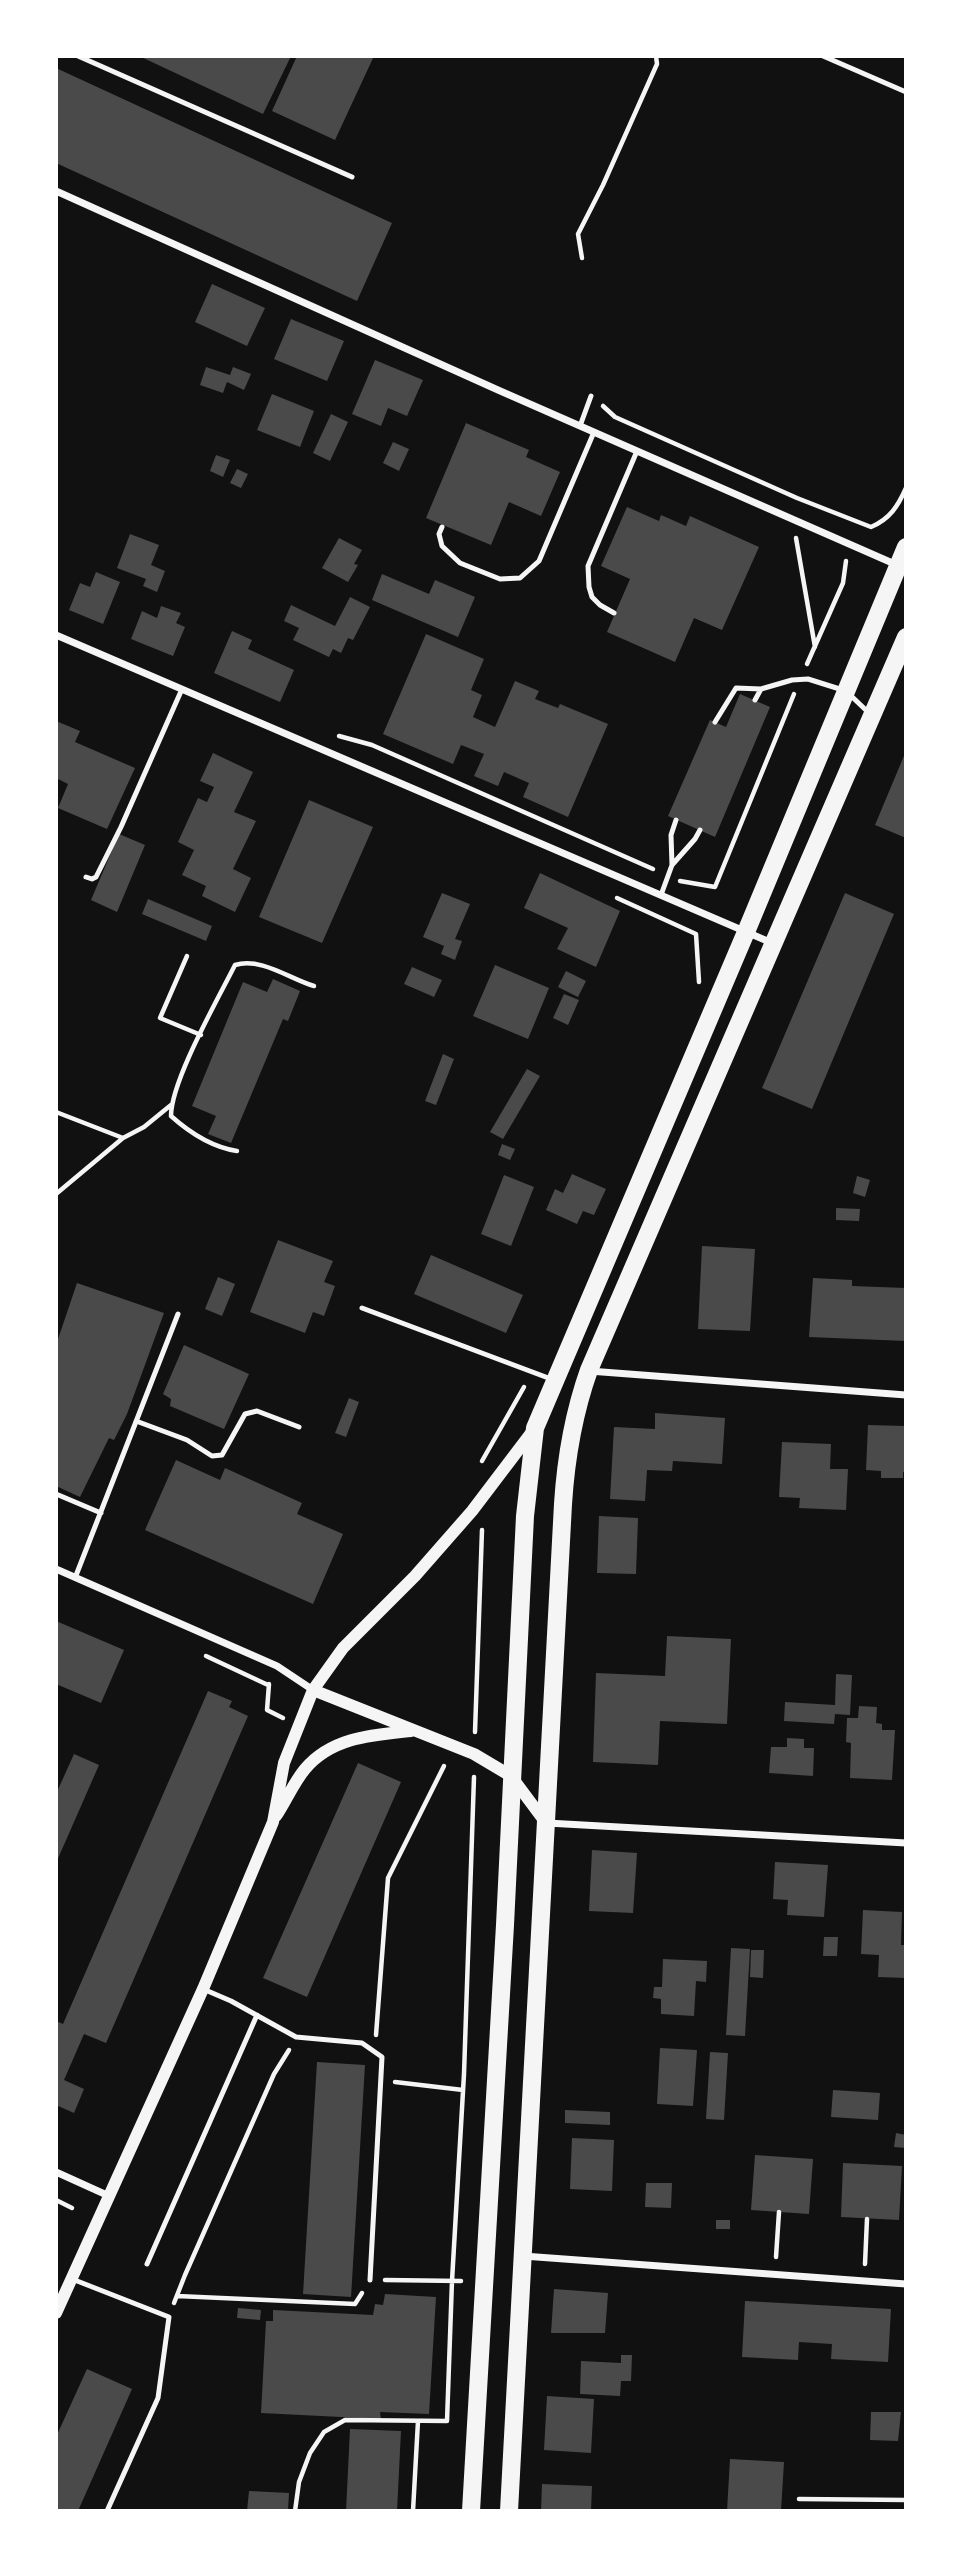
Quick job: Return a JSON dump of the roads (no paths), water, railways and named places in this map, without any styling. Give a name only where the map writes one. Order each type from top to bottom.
[{"type":"main road","points":[[471,2511],[525,1516],[535,1428],[846,691],[902,567],[906,547]]},
{"type":"main road","points":[[509,2511],[566,1460],[575,1409],[589,1370],[906,637]]},
{"type":"street","points":[[56,191],[902,567]]},
{"type":"street","points":[[56,635],[774,944]]},
{"type":"street","points":[[589,1370],[906,1395]]},
{"type":"street","points":[[272,1822],[284,1763],[313,1690],[343,1648],[415,1576],[472,1511],[535,1428]]},
{"type":"street","points":[[56,1569],[277,1666],[313,1690],[474,1755],[512,1776],[546,1823],[906,1843]]},
{"type":"street","points":[[56,2313],[203,1989],[272,1822],[306,1768],[334,1746],[361,1737],[412,1731]]},
{"type":"street","points":[[56,2172],[109,2196]]},
{"type":"street","points":[[523,2256],[906,2284]]},
{"type":"lane","points":[[78,56],[352,177]]},
{"type":"lane","points":[[823,56],[906,92]]},
{"type":"lane","points":[[580,426],[591,396]]},
{"type":"lane","points":[[442,527],[439,534],[442,546],[460,563],[500,579],[520,578],[539,561],[594,432]]},
{"type":"lane","points":[[614,613],[600,606],[592,597],[588,566],[637,451]]},
{"type":"lane","points":[[715,722],[736,688],[761,690],[792,680],[808,679],[846,691],[872,716]]},
{"type":"lane","points":[[86,877],[96,877],[182,689]]},
{"type":"lane","points":[[755,700],[761,690]]},
{"type":"lane","points":[[672,865],[671,835],[676,820]]},
{"type":"lane","points":[[661,895],[672,865],[700,830]]},
{"type":"lane","points":[[362,1308],[554,1381]]},
{"type":"lane","points":[[75,1578],[178,1314]]},
{"type":"lane","points":[[136,1420],[187,1440],[212,1456],[222,1455],[245,1414],[257,1411],[299,1427]]},
{"type":"lane","points":[[56,1494],[101,1513]]},
{"type":"lane","points":[[203,1989],[231,2001],[296,2037],[362,2043],[382,2057],[370,2280]]},
{"type":"lane","points":[[147,2264],[257,2015]]},
{"type":"lane","points":[[72,2278],[169,2317],[158,2398],[107,2511]]}]
